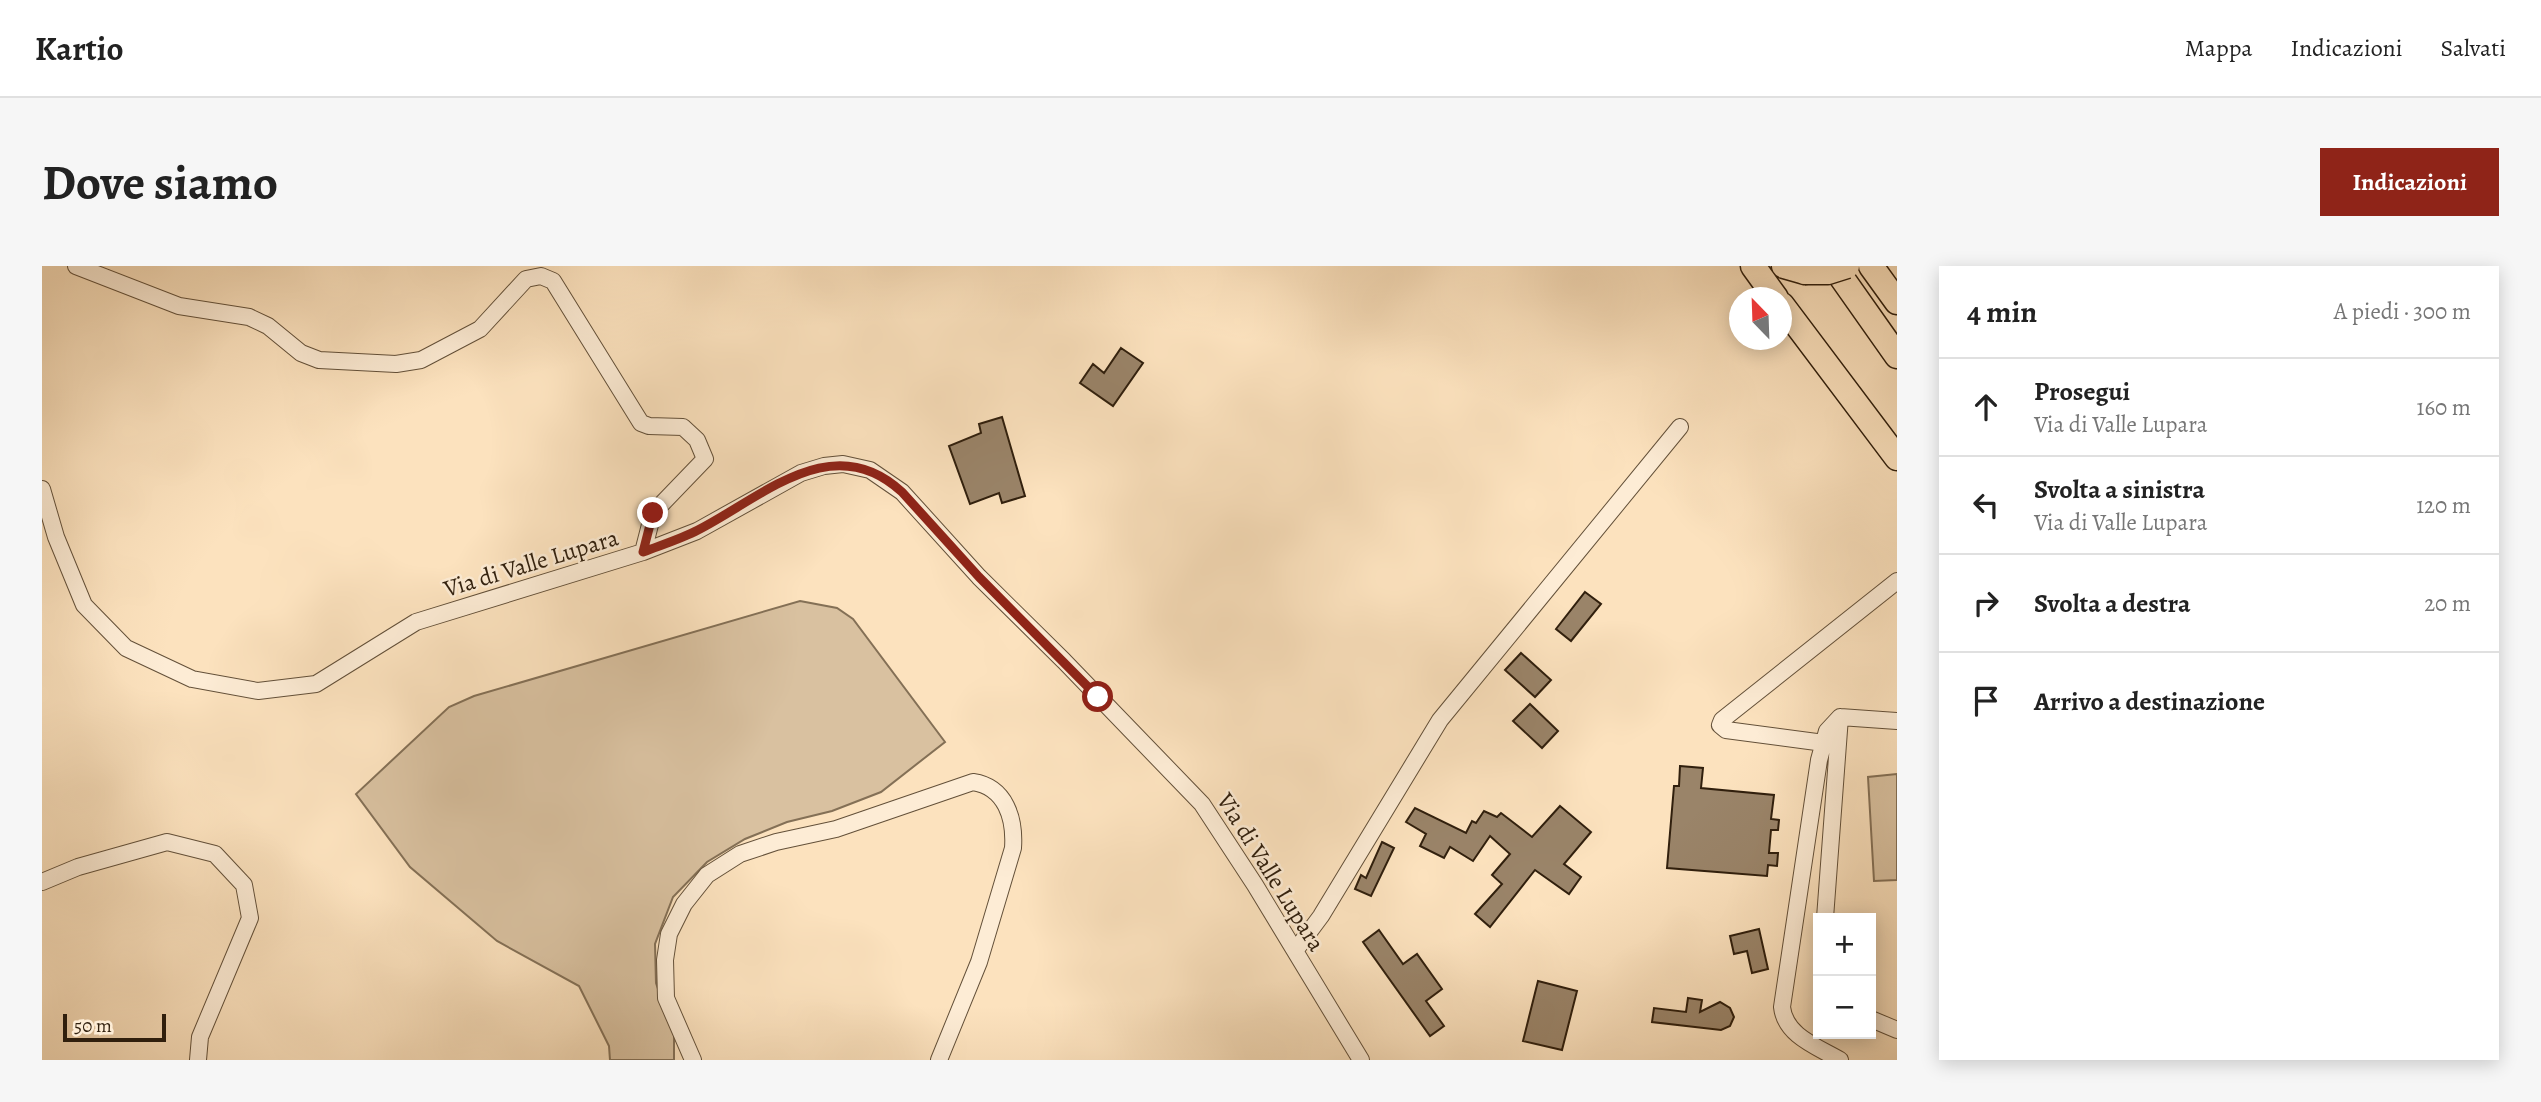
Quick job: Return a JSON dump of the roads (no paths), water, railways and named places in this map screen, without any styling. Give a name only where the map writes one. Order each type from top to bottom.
[{"type":"highway","points":[[1753,266],[1768,287]]},
{"type":"highway","points":[[1871,266],[1897,302]]},
{"type":"highway","points":[[1794,269],[1844,272],[1897,356]]},
{"type":"highway","points":[[1792,318],[1897,458]]},
{"type":"street","points":[[76,266],[179,306],[249,317],[268,326],[301,353],[319,360],[396,364],[421,360],[480,329],[526,279],[541,276],[553,281],[641,423],[649,426],[683,427],[697,440],[705,459],[653,513],[643,552]]},
{"type":"street","points":[[1295,951],[1321,916],[1440,720],[1680,427]]},
{"type":"street","name":"Via di Valle Lupara","points":[[42,489],[56,537],[84,605],[126,648],[192,679],[258,691],[316,684],[416,622],[643,552],[696,531],[789,479],[815,468],[854,465],[870,470],[890,481],[909,498],[979,577],[1202,804],[1361,1060]]},
{"type":"street","points":[[1824,743],[1726,730],[1720,724],[1897,581]]},
{"type":"street","points":[[1825,913],[1840,718]]},
{"type":"street","points":[[1840,1060],[1793,1032],[1784,1018],[1783,1007],[1824,743],[1827,731],[1840,718],[1897,721]]},
{"type":"street","points":[[693,1060],[666,998],[665,960],[670,934],[684,904],[707,875],[740,854],[776,842],[836,829],[972,782],[985,784],[999,795],[1012,816],[1013,848],[979,962],[939,1060]]},
{"type":"street","points":[[42,882],[78,867],[167,842],[215,854],[244,885],[250,918],[200,1037],[198,1060]]},
{"type":"street","points":[[1876,1021],[1897,1030]]}]
